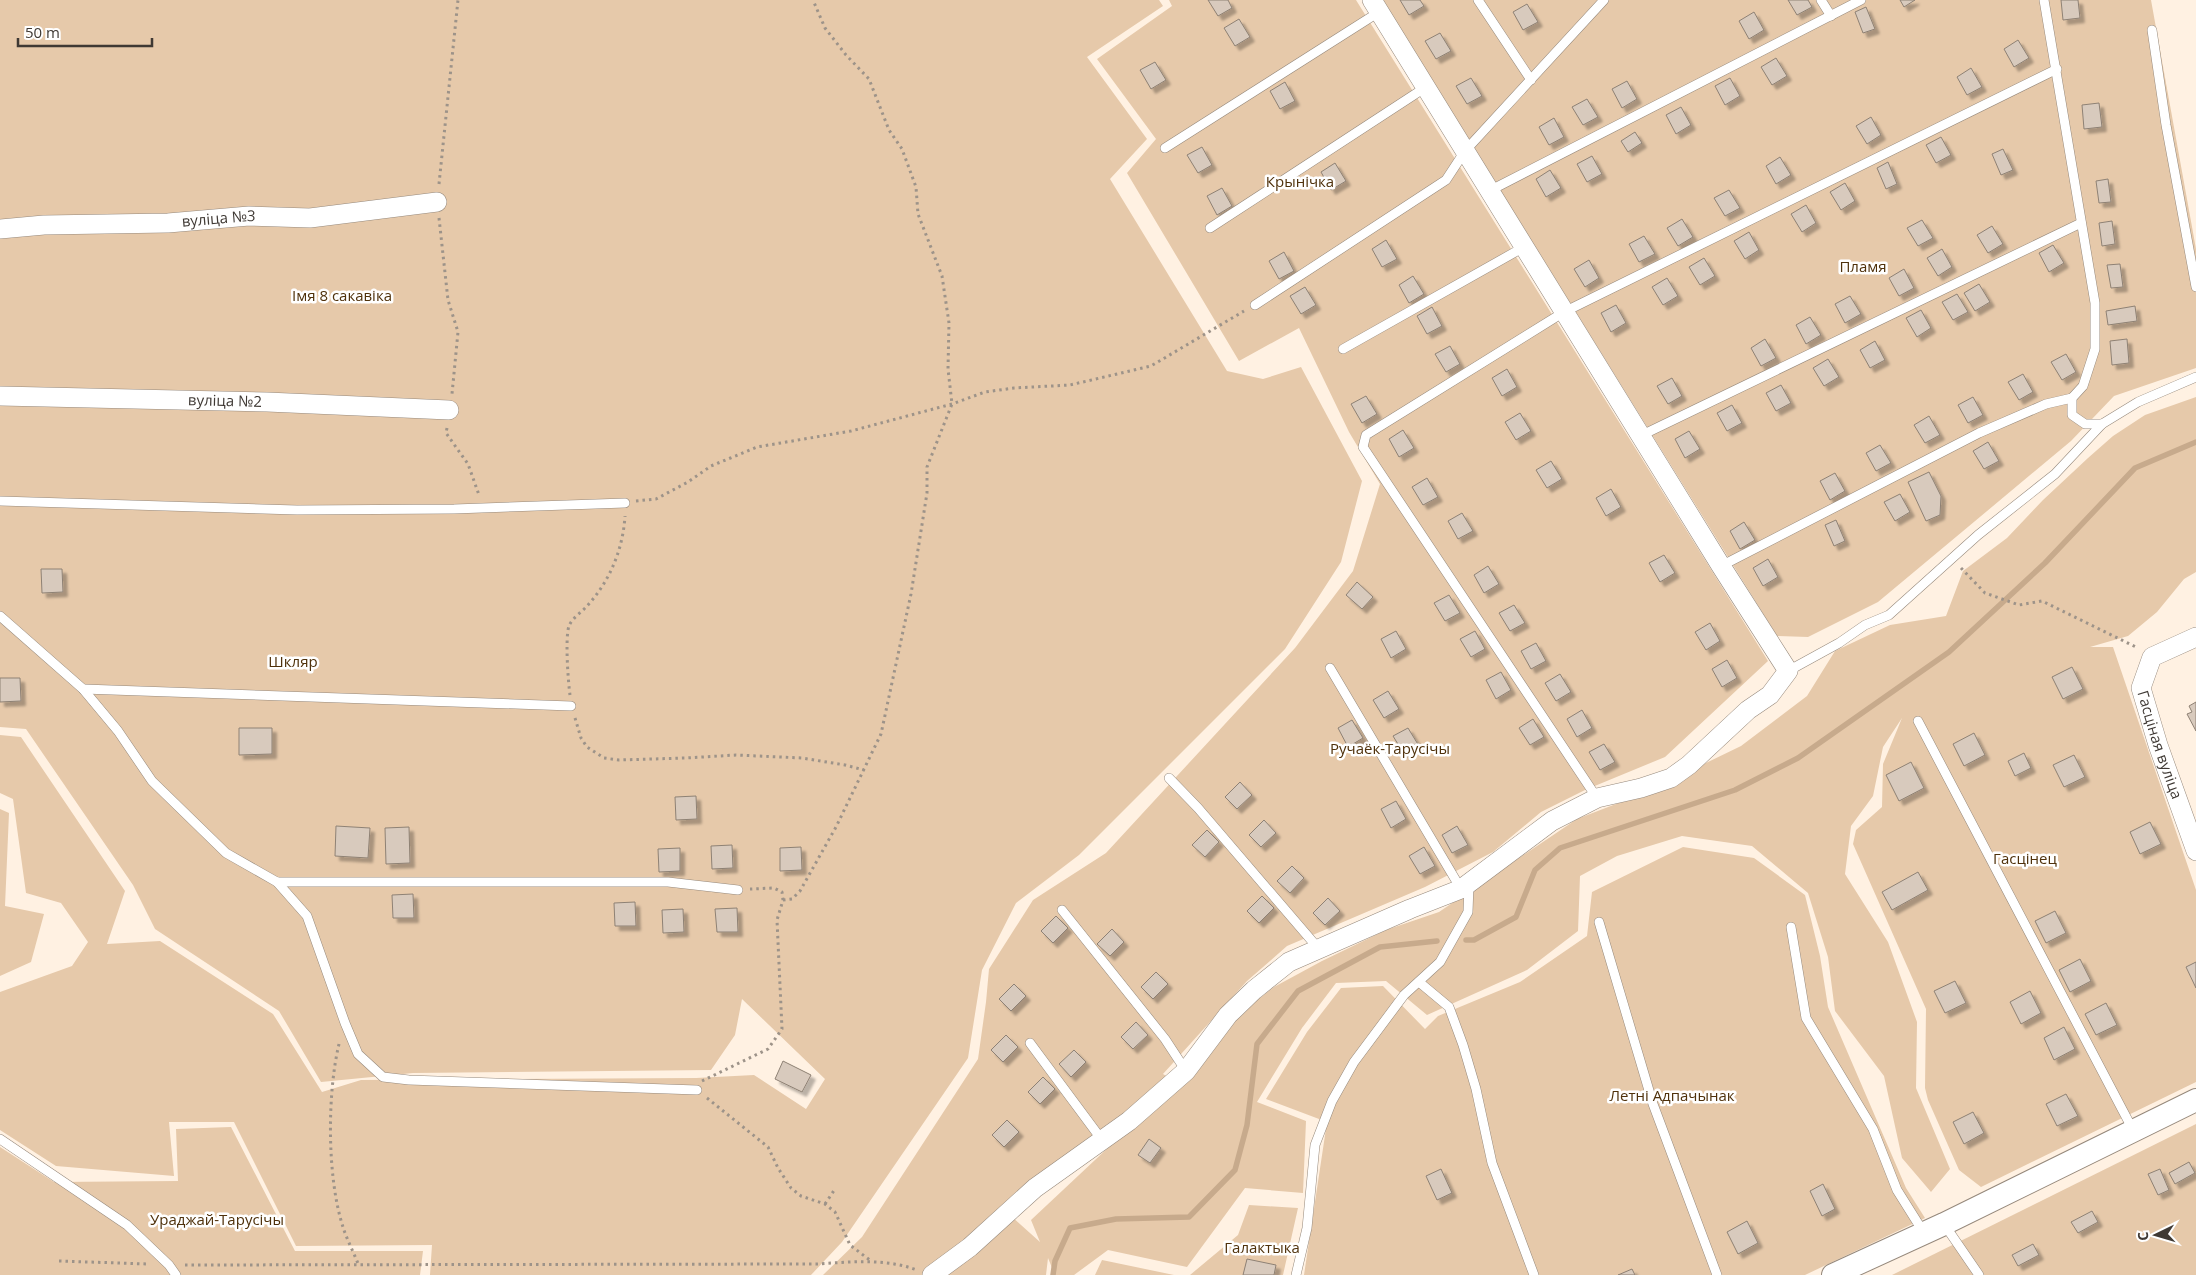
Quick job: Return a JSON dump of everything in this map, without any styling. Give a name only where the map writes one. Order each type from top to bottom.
[{"type":"street","points":[[932,1275],[970,1247],[1035,1188],[1129,1121],[1186,1071],[1228,1014],[1289,962],[1318,948],[1465,887],[1552,821],[1597,798],[1641,788],[1671,778],[1689,765],[1748,710],[1770,695],[1788,671],[1640,436],[1491,190],[1376,6]]},
{"type":"street","name":"вуліца №3","points":[[0,230],[44,225],[168,223],[249,216],[310,218],[437,202]]},
{"type":"street","name":"вуліца №2","points":[[0,396],[267,402],[449,410]]},
{"type":"street","points":[[2154,656],[2196,637]]},
{"type":"street","name":"Гасціная вуліца","points":[[2154,656],[2152,657],[2142,688],[2158,744],[2196,851]]},
{"type":"street","points":[[1833,1275],[1944,1224],[2196,1100]]},
{"type":"lane","points":[[1478,0],[1531,80]]},
{"type":"lane","points":[[1254,305],[1446,180],[1465,151],[1604,0]]},
{"type":"lane","points":[[1821,0],[1831,16]]},
{"type":"lane","points":[[1491,190],[1861,0]]},
{"type":"lane","points":[[1721,566],[1979,433],[2046,404],[2072,398],[2083,386],[2095,349],[2095,303],[2044,0]]},
{"type":"lane","points":[[1165,148],[1376,6]]},
{"type":"lane","points":[[2152,30],[2166,125],[2196,287]]},
{"type":"lane","points":[[1597,798],[1363,447],[1366,435],[1564,312],[2057,69]]},
{"type":"lane","points":[[1210,228],[1427,87]]},
{"type":"lane","points":[[1640,436],[2081,223]]},
{"type":"lane","points":[[1343,350],[1524,247]]},
{"type":"lane","points":[[1788,671],[1839,643],[1865,625],[1889,616],[1951,559],[2055,474],[2102,424],[2138,402],[2196,377]]},
{"type":"lane","points":[[2072,398],[2072,415],[2085,424],[2102,424]]},
{"type":"lane","points":[[0,501],[297,510],[488,508],[626,503]]},
{"type":"lane","points":[[0,616],[83,689],[118,731],[152,781],[226,853],[277,882],[307,916],[358,1054],[383,1076],[410,1080],[697,1090]]},
{"type":"lane","points":[[1296,1275],[1307,1228],[1316,1145],[1332,1100],[1354,1062],[1404,995],[1440,962],[1468,912],[1465,887],[1330,668]]},
{"type":"lane","points":[[83,689],[571,706]]},
{"type":"lane","points":[[1918,721],[2133,1130]]},
{"type":"lane","points":[[1169,778],[1198,808],[1318,948]]},
{"type":"lane","points":[[277,882],[668,882],[738,890]]},
{"type":"lane","points":[[1062,910],[1165,1039],[1186,1071]]},
{"type":"lane","points":[[1598,922],[1653,1104],[1717,1275]]},
{"type":"lane","points":[[1791,927],[1806,1018],[1873,1129],[1897,1190],[1924,1233]]},
{"type":"lane","points":[[1419,982],[1449,1007],[1476,1089],[1492,1163],[1534,1275]]},
{"type":"lane","points":[[1030,1043],[1102,1140]]},
{"type":"lane","points":[[0,1138],[127,1225],[169,1265],[176,1275]]},
{"type":"lane","points":[[1944,1224],[1979,1275]]},
{"type":"path","points":[[458,0],[437,202],[448,300],[458,332],[454,389],[446,433],[468,464],[477,493],[488,508]]},
{"type":"path","points":[[783,900],[792,899],[800,891],[836,827],[881,734],[911,594],[927,492],[927,467],[952,404],[948,369],[949,323],[942,276],[918,214],[916,187],[902,149],[889,130],[869,79],[846,55],[825,28],[813,0]]},
{"type":"path","points":[[864,770],[802,758],[736,754],[619,760],[604,758],[587,747],[581,738],[571,706],[566,638],[570,623],[588,605],[614,568],[624,535],[626,503],[656,499],[688,482],[711,466],[757,446],[851,431],[952,404],[985,392],[1014,388],[1070,385],[1152,366],[1254,305]]},
{"type":"path","points":[[1951,559],[1985,593],[2017,604],[2042,601],[2154,656]]},
{"type":"path","points":[[738,890],[774,888],[782,892],[783,900],[777,920],[782,1029],[768,1048],[702,1081],[697,1090],[768,1147],[778,1168],[791,1188],[802,1196],[824,1204],[835,1212],[850,1245],[872,1261]]},
{"type":"path","points":[[345,1023],[333,1067],[330,1135],[335,1187],[342,1226],[360,1266]]},
{"type":"path","points":[[824,1204],[835,1189]]},
{"type":"path","points":[[59,1262],[169,1265],[360,1266],[816,1264],[872,1261],[905,1265],[932,1275]]},
{"type":"green space","points":[[0,0],[1159,0],[1163,6],[1087,57],[1147,139],[1110,179],[1227,371],[1263,379],[1301,367],[1362,481],[1341,562],[1285,649],[1079,855],[1016,903],[982,970],[968,1058],[842,1242],[811,1275],[430,1275],[432,1245],[296,1246],[234,1122],[169,1122],[174,1176],[56,1166],[0,1130],[0,992],[72,966],[88,942],[61,903],[26,893],[13,799],[0,793],[0,735],[21,737],[125,891],[107,944],[160,941],[273,1014],[322,1092],[361,1080],[696,1078],[754,1075],[806,1109],[825,1079],[742,999],[735,1035],[711,1070],[413,1073],[321,1082],[279,1011],[155,929],[133,885],[26,729],[0,727]]},
{"type":"green space","points":[[1169,0],[1356,0],[1768,661],[1665,757],[1585,790],[1541,812],[1493,852],[1425,887],[1287,946],[1247,981],[1163,1074],[1180,1084],[1237,1016],[1274,987],[1386,930],[1439,912],[1577,819],[1642,794],[1741,746],[1807,696],[1835,651],[1890,625],[1946,616],[1963,571],[2007,538],[2043,500],[2113,436],[2145,415],[2196,397],[2196,572],[2184,579],[2157,612],[2128,636],[2090,647],[2113,647],[2196,890],[2196,1082],[1981,1187],[1959,1170],[1928,1100],[1925,1088],[1926,1009],[1853,844],[1856,830],[1882,807],[1883,764],[1902,718],[1883,747],[1873,796],[1851,826],[1845,874],[1888,942],[1917,1022],[1916,1088],[1950,1169],[1931,1192],[1902,1158],[1884,1076],[1835,1011],[1828,957],[1808,893],[1752,846],[1682,836],[1617,856],[1580,876],[1578,931],[1527,970],[1427,1015],[1386,981],[1336,983],[1302,1028],[1257,1102],[1306,1121],[1303,1193],[1245,1188],[1187,1267],[1108,1250],[1074,1275],[1055,1275],[1048,1258],[1046,1275],[823,1275],[862,1237],[978,1059],[989,969],[1033,900],[1106,853],[1295,648],[1353,571],[1380,484],[1349,432],[1299,328],[1239,361],[1127,173],[1156,139],[1097,59],[1172,6]],"holes":[[[1127,1130],[1031,1220],[1040,1242],[1002,1208]]]},
{"type":"green space","name":"Пламя","points":[[1382,0],[2151,0],[2196,249],[2196,368],[2114,396],[2071,441],[1878,602],[1808,637],[1777,636]]},
{"type":"green space","points":[[0,809],[9,813],[5,906],[44,914],[31,962],[0,976]]},
{"type":"green space","name":"Летні Адпачынак","points":[[1683,847],[1754,858],[1805,895],[1820,956],[1828,1007],[1906,1188],[1925,1218],[1805,1275],[1304,1275],[1327,1122],[1266,1099],[1307,1032],[1341,988],[1383,986],[1425,1029],[1438,1016],[1520,982],[1587,936],[1592,892]]},
{"type":"green space","points":[[2196,1124],[2196,1275],[1892,1275]]},
{"type":"green space","name":"Ураджай-Тарусічы","points":[[231,1127],[295,1251],[423,1251],[420,1275],[0,1275],[0,1147],[54,1182],[178,1181],[176,1129]]},
{"type":"green space","name":"Галактыка","points":[[1249,1205],[1298,1208],[1283,1275],[1190,1275],[1238,1235]]},
{"type":"green space","points":[[1102,1260],[1174,1275],[1095,1275]]},
{"type":"building","points":[[1208,0],[1228,0],[1232,8],[1218,16]]},
{"type":"building","points":[[1400,0],[1420,0],[1424,6],[1409,15]]},
{"type":"building","points":[[1788,0],[1808,0],[1812,7],[1797,15]]},
{"type":"building","points":[[1900,0],[1915,0],[1904,7]]},
{"type":"building","points":[[2061,0],[2078,0],[2080,18],[2063,20]]},
{"type":"building","points":[[1527,4],[1538,22],[1523,30],[1513,12]]},
{"type":"building","points":[[1866,7],[1875,29],[1863,33],[1855,12]]},
{"type":"building","points":[[1754,12],[1764,30],[1749,39],[1739,21]]},
{"type":"building","points":[[1239,19],[1250,37],[1235,46],[1224,28]]},
{"type":"building","points":[[1440,33],[1451,51],[1436,59],[1425,41]]},
{"type":"building","points":[[2018,40],[2029,58],[2014,67],[2004,49]]},
{"type":"building","points":[[1776,58],[1787,76],[1772,85],[1761,67]]},
{"type":"building","points":[[1155,62],[1166,80],[1151,89],[1140,70]]},
{"type":"building","points":[[1971,68],[1982,87],[1967,95],[1957,77]]},
{"type":"building","points":[[1471,78],[1482,96],[1467,104],[1456,86]]},
{"type":"building","points":[[1730,78],[1740,96],[1725,105],[1715,86]]},
{"type":"building","points":[[1627,81],[1637,99],[1622,108],[1612,89]]},
{"type":"building","points":[[1285,82],[1295,101],[1280,109],[1270,91]]},
{"type":"building","points":[[1587,99],[1598,117],[1583,125],[1572,107]]},
{"type":"building","points":[[2099,103],[2102,127],[2084,129],[2082,105]]},
{"type":"building","points":[[1681,107],[1691,125],[1676,134],[1666,115]]},
{"type":"building","points":[[1871,117],[1881,135],[1867,144],[1856,126]]},
{"type":"building","points":[[1554,118],[1564,137],[1549,145],[1539,127]]},
{"type":"building","points":[[1635,132],[1642,143],[1628,152],[1621,141]]},
{"type":"building","points":[[1941,137],[1951,155],[1936,163],[1926,145]]},
{"type":"building","points":[[1202,147],[1212,165],[1198,173],[1187,155]]},
{"type":"building","points":[[2003,149],[2013,170],[2001,175],[1992,154]]},
{"type":"building","points":[[1592,156],[1602,174],[1587,182],[1577,164]]},
{"type":"building","points":[[1780,157],[1791,175],[1776,184],[1766,166]]},
{"type":"building","points":[[1888,162],[1897,184],[1886,189],[1877,168]]},
{"type":"building","points":[[1335,163],[1346,181],[1331,190],[1321,172]]},
{"type":"building","points":[[1550,170],[1561,188],[1546,197],[1536,179]]},
{"type":"building","points":[[2108,179],[2111,202],[2099,203],[2096,181]]},
{"type":"building","points":[[1845,183],[1855,201],[1841,210],[1830,192]]},
{"type":"building","points":[[1222,188],[1232,206],[1217,215],[1207,196]]},
{"type":"building","points":[[1729,190],[1740,208],[1725,216],[1714,198]]},
{"type":"building","points":[[1806,205],[1816,223],[1802,232],[1791,214]]},
{"type":"building","points":[[1682,219],[1693,237],[1678,246],[1667,228]]},
{"type":"building","points":[[1922,220],[1933,238],[1918,246],[1907,228]]},
{"type":"building","points":[[2112,221],[2115,244],[2102,246],[2099,223]]},
{"type":"building","points":[[1992,226],[2003,244],[1988,253],[1977,235]]},
{"type":"building","points":[[1749,232],[1759,250],[1745,259],[1734,241]]},
{"type":"building","points":[[1644,236],[1655,254],[1639,262],[1629,244]]},
{"type":"building","points":[[1386,240],[1397,259],[1382,267],[1372,249]]},
{"type":"building","points":[[2053,245],[2064,263],[2049,272],[2039,253]]},
{"type":"building","points":[[1942,249],[1952,267],[1938,276],[1927,258]]},
{"type":"building","points":[[1284,252],[1294,271],[1279,279],[1269,261]]},
{"type":"building","points":[[1704,258],[1715,276],[1700,285],[1689,267]]},
{"type":"building","points":[[1589,260],[1599,278],[1585,287],[1574,269]]},
{"type":"building","points":[[2120,264],[2123,287],[2111,288],[2107,265]]},
{"type":"building","points":[[1904,269],[1914,288],[1899,296],[1889,278]]},
{"type":"building","points":[[1413,276],[1424,294],[1409,303],[1399,285]]},
{"type":"building","points":[[1667,278],[1678,296],[1663,305],[1652,287]]},
{"type":"building","points":[[1979,284],[1990,302],[1975,311],[1964,293]]},
{"type":"building","points":[[1305,287],[1316,305],[1301,314],[1290,296]]},
{"type":"building","points":[[1957,294],[1968,312],[1953,320],[1942,302]]},
{"type":"building","points":[[1850,296],[1861,314],[1845,323],[1835,304]]},
{"type":"building","points":[[1616,305],[1626,323],[1611,332],[1601,313]]},
{"type":"building","points":[[2135,306],[2137,321],[2108,325],[2106,311]]},
{"type":"building","points":[[1432,307],[1442,326],[1427,334],[1417,316]]},
{"type":"building","points":[[1921,310],[1931,328],[1917,337],[1906,318]]},
{"type":"building","points":[[1810,317],[1821,335],[1806,344],[1796,325]]},
{"type":"building","points":[[1765,339],[1776,358],[1761,366],[1751,348]]},
{"type":"building","points":[[2127,339],[2129,363],[2112,365],[2110,341]]},
{"type":"building","points":[[1875,341],[1885,360],[1870,368],[1860,350]]},
{"type":"building","points":[[1450,346],[1460,364],[1446,372],[1435,354]]},
{"type":"building","points":[[2066,354],[2076,372],[2062,380],[2051,362]]},
{"type":"building","points":[[1828,359],[1839,377],[1824,386],[1813,368]]},
{"type":"building","points":[[1507,369],[1517,387],[1502,396],[1492,378]]},
{"type":"building","points":[[2023,374],[2033,392],[2019,400],[2008,382]]},
{"type":"building","points":[[1672,378],[1682,396],[1668,404],[1657,386]]},
{"type":"building","points":[[1781,385],[1791,403],[1776,411],[1766,393]]},
{"type":"building","points":[[1366,396],[1377,414],[1362,423],[1351,404]]},
{"type":"building","points":[[1973,397],[1983,415],[1968,423],[1958,405]]},
{"type":"building","points":[[1732,405],[1742,423],[1727,431],[1717,413]]},
{"type":"building","points":[[1520,413],[1531,431],[1516,440],[1505,422]]},
{"type":"building","points":[[1929,416],[1940,435],[1925,443],[1914,425]]},
{"type":"building","points":[[1403,430],[1414,448],[1399,457],[1389,439]]},
{"type":"building","points":[[1689,431],[1700,449],[1685,458],[1675,439]]},
{"type":"building","points":[[1988,442],[1999,461],[1984,469],[1973,451]]},
{"type":"building","points":[[1880,445],[1891,463],[1876,471],[1866,453]]},
{"type":"building","points":[[1551,461],[1562,479],[1547,488],[1536,470]]},
{"type":"building","points":[[1929,472],[1941,496],[1940,515],[1926,521],[1908,482]]},
{"type":"building","points":[[1835,473],[1845,491],[1830,500],[1820,481]]},
{"type":"building","points":[[1427,478],[1438,497],[1423,505],[1412,487]]},
{"type":"building","points":[[1611,489],[1621,507],[1606,516],[1596,498]]},
{"type":"building","points":[[1900,494],[1910,512],[1895,521],[1884,502]]},
{"type":"building","points":[[1462,513],[1473,531],[1458,539],[1448,521]]},
{"type":"building","points":[[1836,520],[1845,541],[1834,546],[1825,525]]},
{"type":"building","points":[[1744,522],[1755,540],[1740,549],[1730,531]]},
{"type":"building","points":[[1664,555],[1675,573],[1660,582],[1649,563]]},
{"type":"building","points":[[1768,559],[1778,577],[1763,586],[1753,568]]},
{"type":"building","points":[[1488,566],[1499,584],[1484,593],[1474,575]]},
{"type":"building","points":[[41,569],[62,569],[63,592],[42,593]]},
{"type":"building","points":[[1357,582],[1373,597],[1362,609],[1346,595]]},
{"type":"building","points":[[1449,595],[1460,613],[1445,621],[1434,603]]},
{"type":"building","points":[[1514,605],[1525,623],[1510,631],[1499,613]]},
{"type":"building","points":[[1710,623],[1720,641],[1706,650],[1695,632]]},
{"type":"building","points":[[1396,631],[1406,649],[1391,658],[1381,639]]},
{"type":"building","points":[[1475,631],[1485,649],[1471,657],[1460,639]]},
{"type":"building","points":[[1536,643],[1546,661],[1531,669],[1521,651]]},
{"type":"building","points":[[1727,660],[1737,678],[1722,687],[1712,669]]},
{"type":"building","points":[[2072,667],[2083,689],[2063,699],[2052,677]]},
{"type":"building","points":[[1501,672],[1511,690],[1496,699],[1486,680]]},
{"type":"building","points":[[1560,674],[1571,692],[1556,701],[1545,683]]},
{"type":"building","points":[[0,678],[20,678],[21,701],[0,702]]},
{"type":"building","points":[[1388,691],[1399,709],[1384,718],[1373,700]]},
{"type":"building","points":[[2196,702],[2196,731],[2187,714],[2192,712],[2189,706]]},
{"type":"building","points":[[1582,710],[1592,728],[1577,737],[1567,719]]},
{"type":"building","points":[[1533,719],[1544,737],[1530,745],[1519,728]]},
{"type":"building","points":[[1352,720],[1363,738],[1348,747],[1338,728]]},
{"type":"building","points":[[239,728],[272,728],[272,754],[239,755]]},
{"type":"building","points":[[1408,728],[1419,746],[1404,754],[1393,736]]},
{"type":"building","points":[[1974,733],[1985,755],[1964,766],[1953,744]]},
{"type":"building","points":[[1604,744],[1615,762],[1600,770],[1589,752]]},
{"type":"building","points":[[2024,753],[2031,768],[2015,776],[2008,761]]},
{"type":"building","points":[[2074,755],[2085,777],[2064,787],[2053,765]]},
{"type":"building","points":[[1911,762],[1924,788],[1899,801],[1886,775]]},
{"type":"building","points":[[1240,782],[1252,795],[1237,809],[1225,797]]},
{"type":"building","points":[[696,796],[697,819],[676,820],[675,797]]},
{"type":"building","points":[[1396,801],[1406,819],[1391,828],[1381,809]]},
{"type":"building","points":[[1264,820],[1276,833],[1261,847],[1249,835]]},
{"type":"building","points":[[2150,822],[2161,844],[2140,854],[2130,832]]},
{"type":"building","points":[[336,826],[370,828],[368,858],[335,856]]},
{"type":"building","points":[[1457,826],[1468,845],[1452,853],[1442,835]]},
{"type":"building","points":[[409,827],[410,863],[386,864],[385,828]]},
{"type":"building","points":[[1207,830],[1219,842],[1205,857],[1192,845]]},
{"type":"building","points":[[732,845],[733,868],[712,869],[711,846]]},
{"type":"building","points":[[801,847],[802,870],[780,871],[780,848]]},
{"type":"building","points":[[1424,847],[1435,866],[1420,874],[1409,856]]},
{"type":"building","points":[[680,848],[680,871],[659,872],[658,849]]},
{"type":"building","points":[[1292,866],[1304,878],[1290,893],[1277,881]]},
{"type":"building","points":[[1918,872],[1928,890],[1892,910],[1882,892]]},
{"type":"building","points":[[413,894],[414,918],[393,918],[392,895]]},
{"type":"building","points":[[1262,896],[1274,908],[1259,923],[1247,911]]},
{"type":"building","points":[[1328,898],[1340,911],[1325,925],[1313,913]]},
{"type":"building","points":[[635,902],[636,926],[615,926],[614,903]]},
{"type":"building","points":[[737,908],[738,932],[717,932],[715,909]]},
{"type":"building","points":[[683,909],[684,932],[663,933],[662,910]]},
{"type":"building","points":[[2055,911],[2066,933],[2046,943],[2035,921]]},
{"type":"building","points":[[1056,916],[1068,928],[1053,943],[1041,931]]},
{"type":"building","points":[[1112,929],[1124,942],[1110,956],[1097,944]]},
{"type":"building","points":[[2080,959],[2091,981],[2070,992],[2059,970]]},
{"type":"building","points":[[2196,962],[2196,988],[2186,967]]},
{"type":"building","points":[[1156,972],[1168,984],[1153,999],[1141,987]]},
{"type":"building","points":[[1955,981],[1966,1003],[1945,1013],[1934,991]]},
{"type":"building","points":[[1014,984],[1026,996],[1011,1011],[999,999]]},
{"type":"building","points":[[2030,991],[2041,1013],[2021,1024],[2010,1002]]},
{"type":"building","points":[[2106,1003],[2117,1025],[2096,1035],[2085,1014]]},
{"type":"building","points":[[1136,1022],[1148,1035],[1133,1049],[1121,1037]]},
{"type":"building","points":[[2064,1027],[2075,1049],[2054,1060],[2044,1038]]},
{"type":"building","points":[[1006,1035],[1018,1047],[1003,1062],[991,1050]]},
{"type":"building","points":[[1074,1050],[1086,1062],[1071,1077],[1059,1064]]},
{"type":"building","points":[[783,1061],[811,1075],[802,1092],[775,1079]]},
{"type":"building","points":[[1043,1077],[1055,1089],[1040,1104],[1028,1092]]},
{"type":"building","points":[[2066,1094],[2078,1116],[2057,1126],[2046,1104]]},
{"type":"building","points":[[1973,1112],[1984,1133],[1964,1144],[1953,1122]]},
{"type":"building","points":[[1007,1120],[1019,1132],[1004,1147],[992,1135]]},
{"type":"building","points":[[1149,1139],[1161,1148],[1150,1163],[1138,1155]]},
{"type":"building","points":[[2189,1162],[2195,1173],[2175,1184],[2169,1173]]},
{"type":"building","points":[[1441,1169],[1452,1193],[1437,1200],[1426,1176]]},
{"type":"building","points":[[2160,1169],[2169,1190],[2158,1195],[2148,1174]]},
{"type":"building","points":[[1823,1184],[1835,1209],[1822,1216],[1810,1191]]},
{"type":"building","points":[[2092,1211],[2098,1222],[2078,1233],[2071,1222]]},
{"type":"building","points":[[1747,1221],[1758,1243],[1738,1254],[1727,1232]]},
{"type":"building","points":[[2033,1244],[2039,1255],[2018,1266],[2012,1255]]},
{"type":"building","name":"Галактыка","points":[[1247,1259],[1276,1265],[1274,1275],[1243,1275]]},
{"type":"building","points":[[1632,1269],[1635,1275],[1618,1275]]},
{"type":"waterway","points":[[1466,940],[1474,940],[1516,917],[1535,870],[1560,848],[1735,790],[1798,758],[1949,652],[2045,563],[2135,468],[2196,442]]},
{"type":"waterway","points":[[1053,1275],[1055,1261],[1070,1228],[1116,1219],[1189,1217],[1235,1170],[1247,1125],[1257,1044],[1298,991],[1380,947],[1437,941]]},
{"type":"park label","name":"Крынічка","points":[[1300,182]]},
{"type":"park label","name":"Імя 8 сакавіка","points":[[342,296]]},
{"type":"park label","name":"Шкляр","points":[[293,662]]},
{"type":"park label","name":"Ручаёк-Тарусічы","points":[[1390,749]]},
{"type":"park label","name":"Гасцінец","points":[[2025,859]]}]
